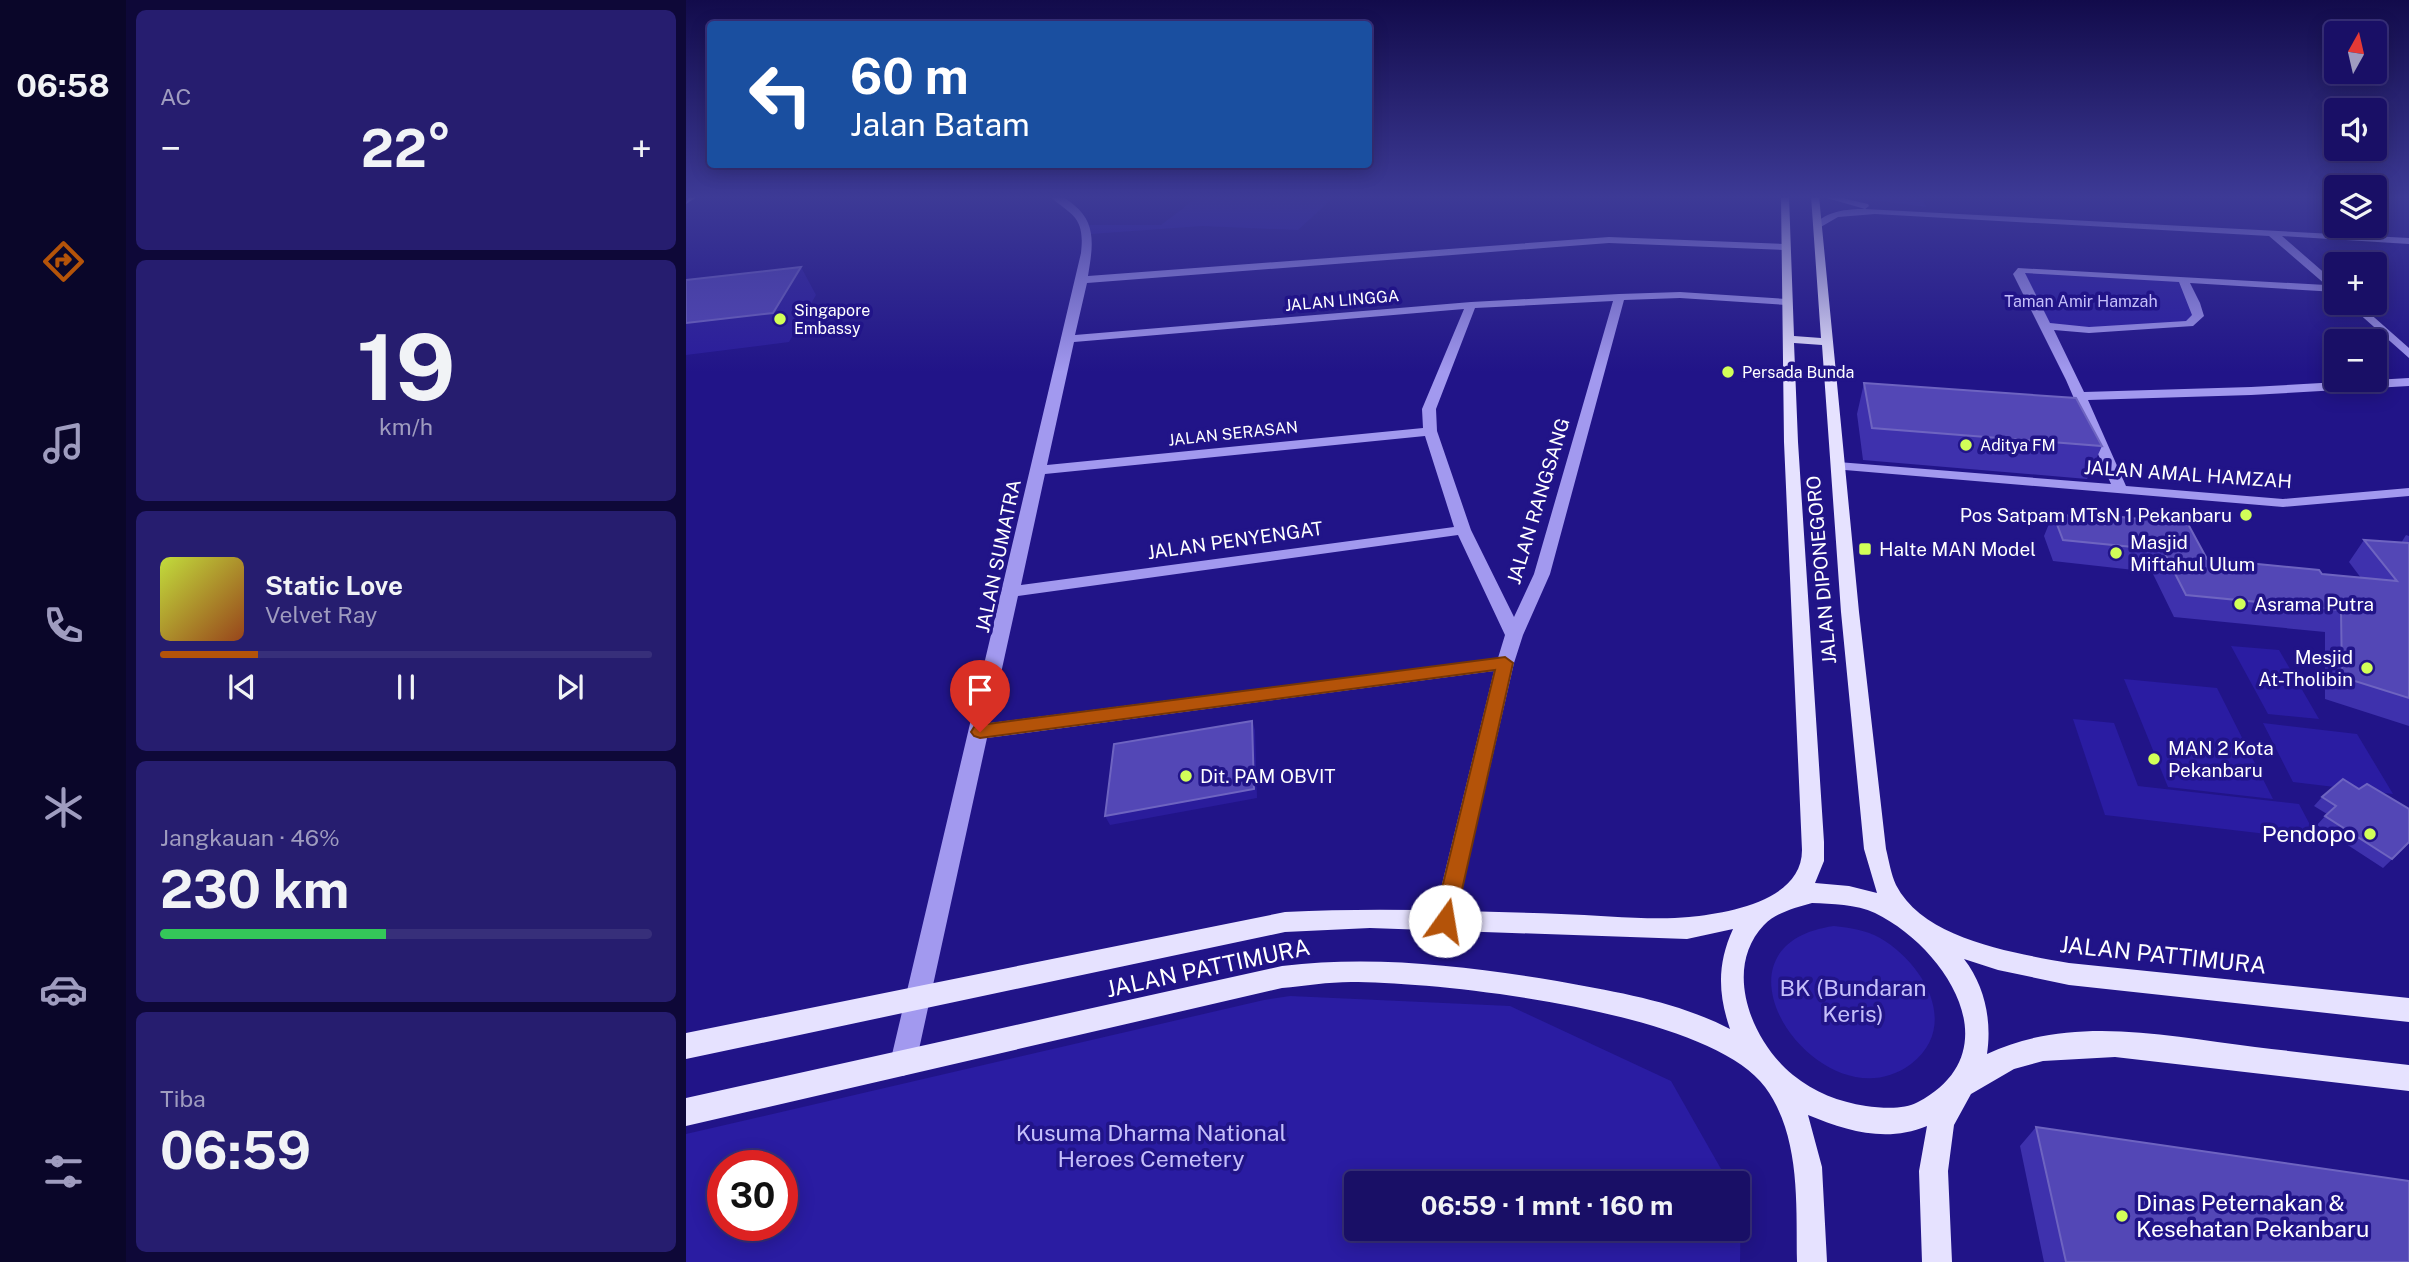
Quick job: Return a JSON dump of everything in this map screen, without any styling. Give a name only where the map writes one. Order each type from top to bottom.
[{"type":"main road","name":"JALAN DIPONEGORO","points":[[1780,902],[1801,885],[1807,875],[1812,865],[1813,842],[1787,340],[1785,255]]},
{"type":"main road","name":"JALAN DIPONEGORO","points":[[1821,255],[1850,612],[1875,849],[1886,888],[1893,901],[1918,925]]},
{"type":"main road","points":[[1787,340],[1826,342]]},
{"type":"main road","points":[[1774,1076],[1807,1101],[1844,1116],[1883,1122],[1919,1117],[1950,1099],[1970,1071],[1978,1040],[1975,1007],[1962,975],[1941,946],[1918,925],[1884,905],[1847,894],[1812,893],[1780,902],[1758,917],[1739,941],[1731,973],[1734,1009],[1749,1045],[1774,1076],[1791,1105],[1804,1139],[1809,1175],[1812,1262]]},
{"type":"main road","name":"JALAN PATTIMURA","points":[[686,1046],[1285,922],[1370,918],[1686,928],[1733,920],[1780,902]]},
{"type":"main road","name":"JALAN PATTIMURA","points":[[1918,925],[1982,954],[2043,969],[2409,1010]]},
{"type":"main road","name":"JALAN PATTIMURA","points":[[686,1112],[1282,977],[1359,971],[1517,986],[1659,1013],[1701,1028],[1740,1049],[1774,1076]]},
{"type":"main road","points":[[1937,1262],[1932,1188],[1945,1115],[1960,1086],[1992,1064],[2031,1052],[2099,1045],[2150,1047],[2409,1078]]},
{"type":"street","name":"JALAN SUMATRA","points":[[903,1062],[1013,591],[1086,255]]},
{"type":"street","points":[[1082,280],[1413,255]]},
{"type":"street","points":[[2297,255],[2324,278]]},
{"type":"street","points":[[2120,489],[2081,396],[2018,274],[2022,270],[2324,287]]},
{"type":"street","points":[[2047,326],[2088,330],[2189,324],[2198,316],[2195,303],[2183,280]]},
{"type":"street","name":"JALAN LINGGA","points":[[1067,339],[1471,305],[1619,297],[1679,295],[1787,302]]},
{"type":"street","name":"JALAN RANGSANG","points":[[1445,921],[1505,663],[1514,635],[1542,574],[1619,297]]},
{"type":"street","points":[[1471,305],[1429,409],[1430,431],[1462,530],[1514,635]]},
{"type":"street","points":[[2365,315],[2409,354]]},
{"type":"street","points":[[2081,396],[2251,391],[2409,382]]},
{"type":"street","name":"JALAN SERASAN","points":[[1039,470],[1430,431]]},
{"type":"street","name":"JALAN AMAL HAMZAH","points":[[1838,466],[2283,503],[2409,492]]},
{"type":"street","name":"JALAN PENYENGAT","points":[[1013,591],[1462,530]]},
{"type":"street","points":[[980,732],[1505,663]]},
{"type":"green space","name":"Taman Amir Hamzah","points":[[2022,270],[2183,280],[2198,316],[2189,324],[2089,330],[2047,326]]},
{"type":"green space","points":[[2231,646],[2279,650],[2319,719],[2268,714]]},
{"type":"green space","points":[[2124,679],[2217,688],[2273,799],[2168,787]]},
{"type":"green space","points":[[2073,719],[2114,723],[2138,786],[2299,804],[2318,840],[2105,815]]},
{"type":"green space","points":[[2263,723],[2357,734],[2393,794],[2293,782]]},
{"type":"green space","name":"BK (Bundaran Keris)","points":[[1834,926],[1864,931],[1880,938],[1896,949],[1922,979],[1935,1014],[1933,1031],[1926,1048],[1911,1064],[1877,1078],[1842,1073],[1811,1055],[1786,1027],[1773,996],[1774,965],[1793,940]]},
{"type":"green space","name":"Kusuma Dharma National Heroes Cemetery","points":[[1290,996],[1510,1006],[1671,1081],[1722,1171],[1344,1171],[1344,1241],[1740,1241],[1740,1262],[686,1262],[686,1134],[1264,1000]]},
{"type":"building","points":[[801,267],[773,313],[686,323],[686,280]]},
{"type":"building","points":[[1864,383],[2076,398],[2102,446],[1872,428]]},
{"type":"building","points":[[2053,514],[2093,518],[2092,514],[2188,524],[2207,559],[2397,581],[2364,540],[2409,543],[2409,698],[2342,677],[2341,610],[2186,595],[2163,550],[2063,540]]},
{"type":"building","name":"Dit. PAM OBVIT","points":[[1252,721],[1254,789],[1105,816],[1114,744]]},
{"type":"building","name":"Pendopo","points":[[2343,779],[2359,789],[2367,784],[2409,809],[2409,842],[2392,859],[2325,816],[2336,806],[2322,797]]},
{"type":"building","points":[[2036,1127],[2409,1181],[2409,1262],[2066,1262]]},
{"type":"place","name":"Singapore Embassy","points":[[780,319]]},
{"type":"place","name":"Persada Bunda","points":[[1728,372]]},
{"type":"place","name":"Aditya FM","points":[[1966,445]]},
{"type":"place","name":"Pos Satpam MTsN 1 Pekanbaru","points":[[2246,515]]},
{"type":"place","name":"Halte MAN Model","points":[[1865,549]]},
{"type":"place","name":"Masjid Miftahul Ulum","points":[[2116,553]]},
{"type":"place","name":"Asrama Putra","points":[[2240,604]]},
{"type":"place","name":"Mesjid At-Tholibin","points":[[2367,668]]},
{"type":"place","name":"MAN 2 Kota Pekanbaru","points":[[2154,759]]},
{"type":"place","name":"Dit. PAM OBVIT","points":[[1186,776]]},
{"type":"place","name":"Pendopo","points":[[2370,834]]},
{"type":"place","name":"Dinas Peternakan & Kesehatan Pekanbaru","points":[[2122,1216]]},
{"type":"route","points":[[980,732],[1505,663],[1445,921]]}]
